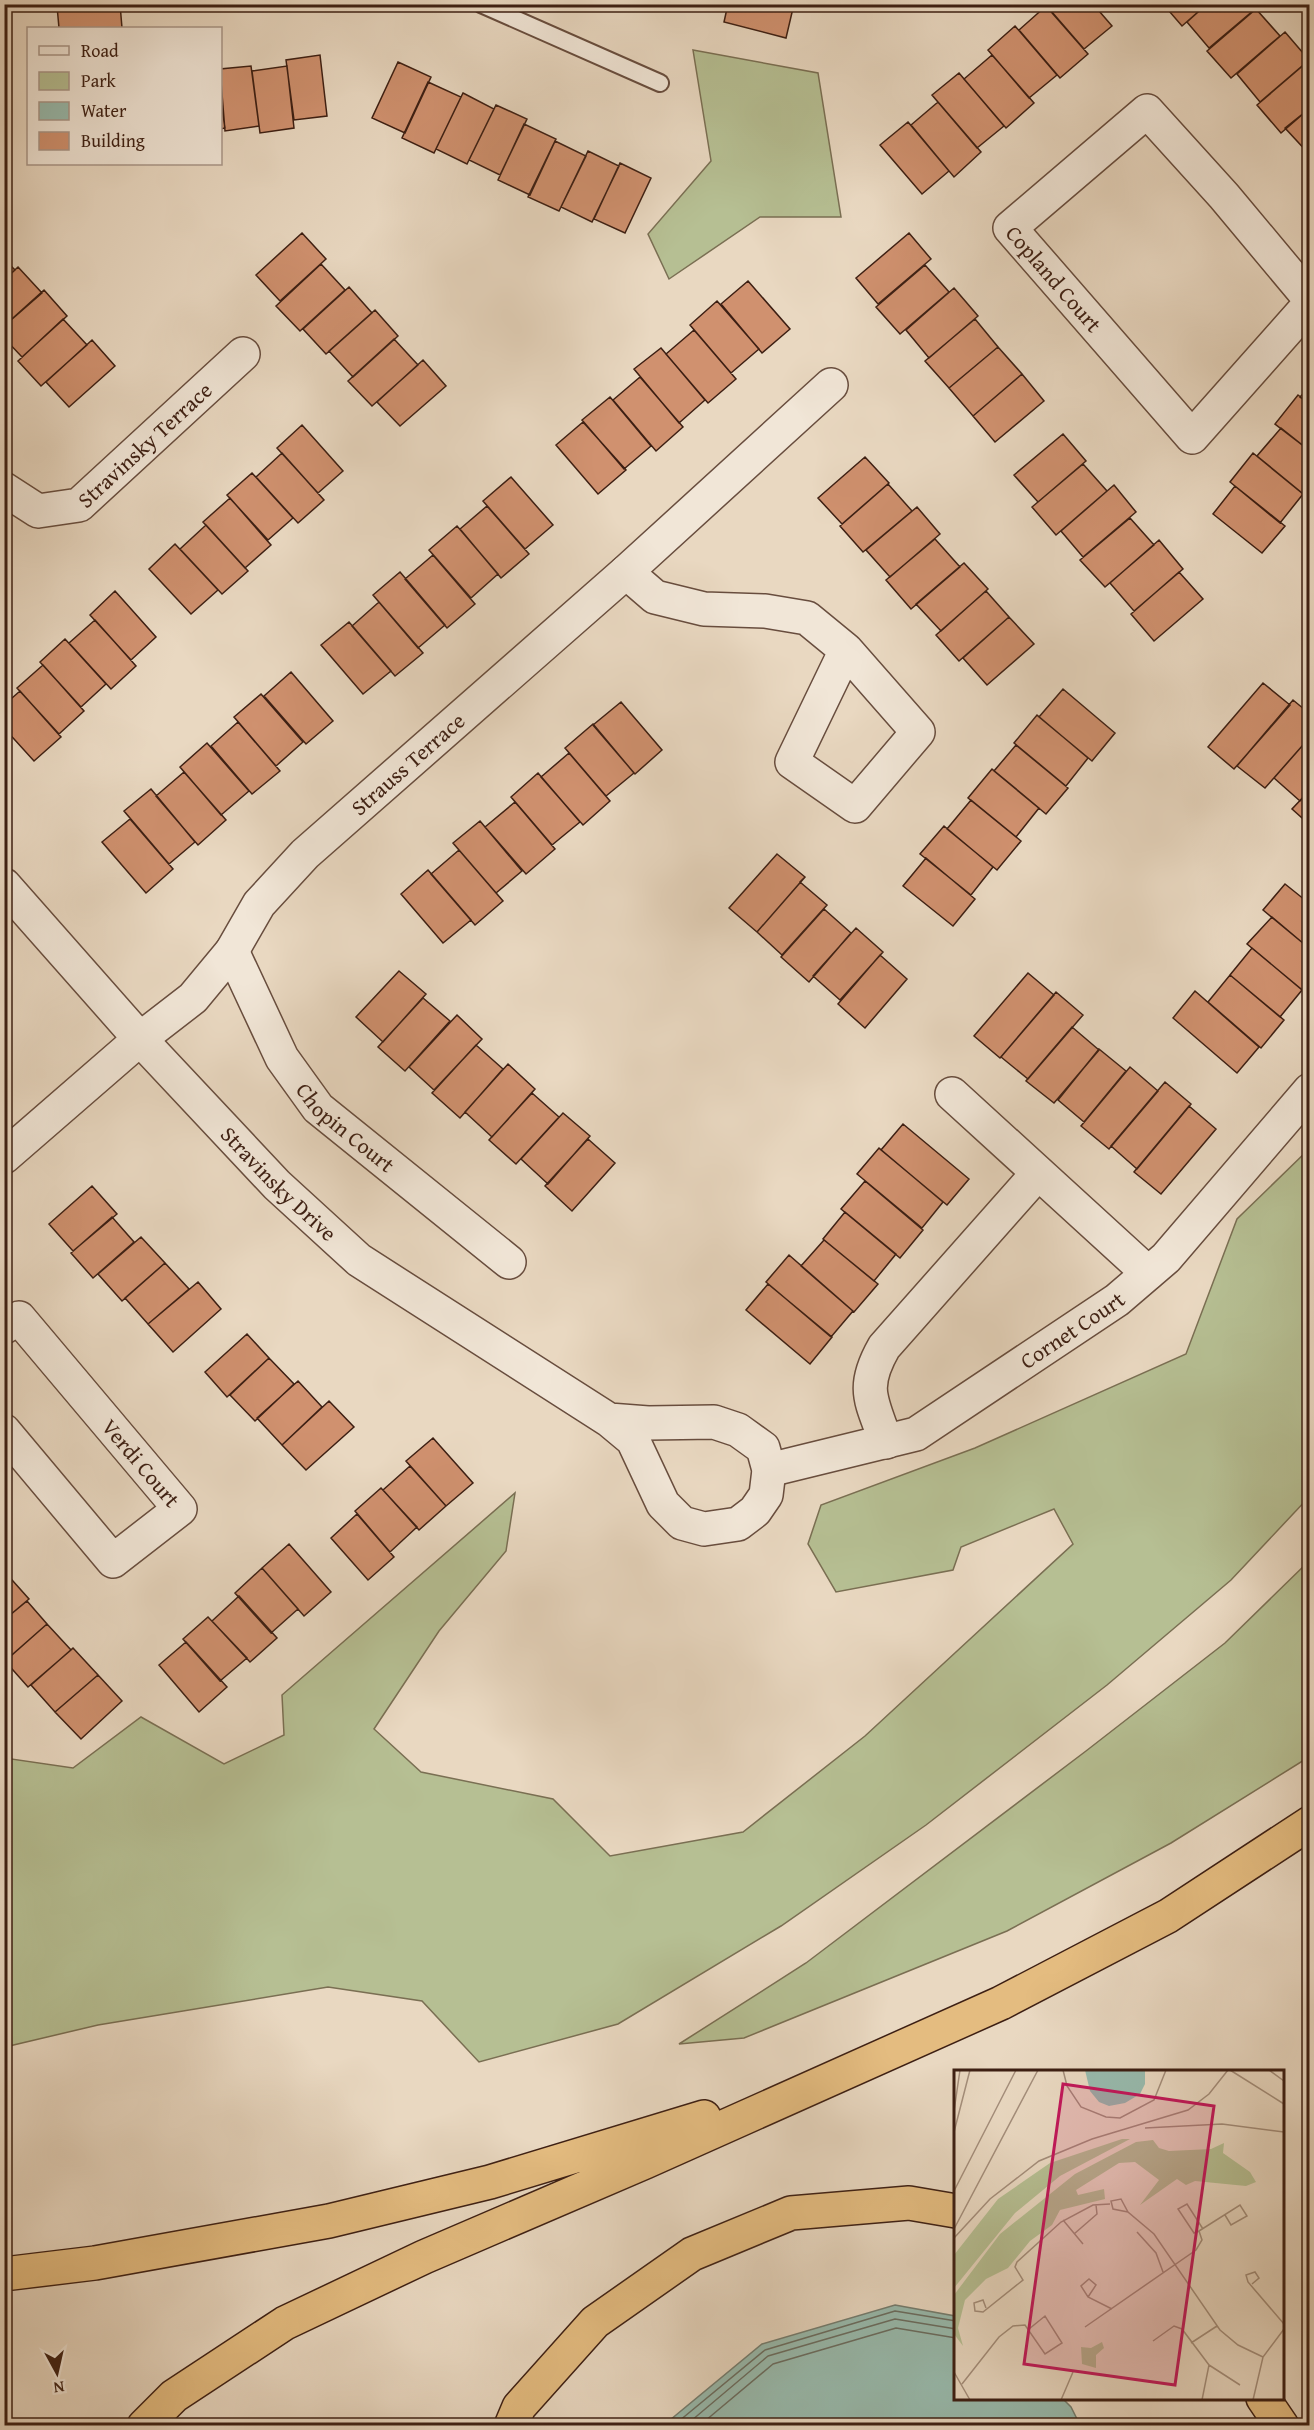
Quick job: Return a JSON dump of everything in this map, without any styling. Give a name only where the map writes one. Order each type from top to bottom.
[{"type":"highway","points":[[144,2426],[174,2396],[285,2323],[424,2257],[645,2163],[1001,2003],[1168,1916],[1310,1823]]},
{"type":"highway","points":[[4,2274],[95,2263],[329,2221],[490,2182],[726,2110],[892,2052]]},
{"type":"highway","points":[[511,2426],[519,2407],[595,2322],[692,2254],[791,2213],[909,2203],[954,2211]]},
{"type":"highway","points":[[1264,2400],[1282,2426]]},
{"type":"street","name":"Copland Court","points":[[1310,299],[1224,196],[1146,111],[1010,228],[1192,437],[1310,304]]},
{"type":"street","name":"Stravinsky Terrace","points":[[4,489],[38,511],[79,505],[243,354]]},
{"type":"street","name":"Strauss Terrace","points":[[4,1157],[140,1039],[193,998],[232,951],[259,904],[305,854],[626,572],[831,385]]},
{"type":"street","points":[[626,572],[655,597],[704,609],[765,612],[807,618],[846,650]]},
{"type":"street","name":"Stravinsky Drive","points":[[4,885],[140,1039],[277,1185],[359,1260],[609,1420],[633,1440],[663,1504],[682,1523],[704,1529],[738,1524],[755,1511],[766,1495],[769,1470],[763,1448],[738,1430],[714,1422],[648,1423],[609,1420]]},
{"type":"street","name":"Chopin Court","points":[[232,951],[282,1058],[318,1108],[509,1262]]},
{"type":"street","name":"Cornet Court","points":[[769,1470],[916,1434],[1117,1300],[1166,1258],[1310,1090]]},
{"type":"street","points":[[952,1094],[1148,1273]]},
{"type":"street","points":[[886,1442],[869,1392],[871,1369],[884,1347],[1038,1173]]},
{"type":"street","name":"Verdi Court","points":[[4,1327],[20,1318],[180,1509],[113,1561],[4,1431]]},
{"type":"lane","points":[[481,4],[660,83]]},
{"type":"green space","points":[[693,50],[818,73],[841,217],[760,217],[669,279],[648,234],[711,161]]},
{"type":"green space","points":[[1309,1149],[1309,1497],[1231,1580],[1107,1685],[926,1825],[781,1926],[618,2024],[479,2062],[422,2001],[328,1987],[98,2025],[5,2047],[5,1758],[73,1768],[141,1717],[224,1764],[284,1735],[282,1695],[515,1493],[506,1551],[439,1631],[374,1729],[421,1772],[553,1799],[610,1856],[743,1832],[865,1736],[1073,1544],[1054,1509],[961,1547],[953,1570],[836,1592],[808,1544],[821,1505],[975,1448],[1186,1354],[1237,1219]]},
{"type":"green space","points":[[1309,1561],[1309,1757],[1171,1843],[1007,1931],[744,2038],[679,2044],[806,1963],[1086,1751],[1225,1643]]},
{"type":"water","points":[[895,2305],[954,2316],[954,2400],[1064,2400],[1071,2407],[1080,2425],[664,2425],[762,2344]]},
{"type":"building","points":[[120,4],[122,27],[59,27],[57,6]]},
{"type":"building","points":[[728,4],[794,4],[786,38],[724,22]]},
{"type":"building","points":[[1045,4],[1093,4],[1112,26],[1084,49]]},
{"type":"building","points":[[1163,4],[1207,4],[1182,26]]},
{"type":"building","points":[[1207,4],[1261,4],[1209,48],[1187,22]]},
{"type":"building","points":[[1046,6],[1088,54],[1060,78],[1019,30]]},
{"type":"building","points":[[1256,9],[1280,36],[1231,78],[1207,51]]},
{"type":"building","points":[[1015,26],[1057,75],[1029,98],[988,50]]},
{"type":"building","points":[[1285,32],[1309,60],[1260,102],[1237,74]]},
{"type":"building","points":[[320,55],[327,116],[294,120],[286,60]]},
{"type":"building","points":[[992,55],[1034,103],[1006,128],[964,79]]},
{"type":"building","points":[[398,62],[431,77],[405,133],[372,118]]},
{"type":"building","points":[[1306,63],[1310,67],[1310,108],[1281,133],[1257,105]]},
{"type":"building","points":[[251,66],[259,126],[225,131],[222,69]]},
{"type":"building","points":[[287,66],[294,128],[260,133],[252,71]]},
{"type":"building","points":[[959,73],[1004,126],[977,148],[932,95]]},
{"type":"building","points":[[428,82],[461,97],[434,153],[402,138]]},
{"type":"building","points":[[463,93],[494,109],[467,164],[436,149]]},
{"type":"building","points":[[938,102],[981,152],[954,177],[911,125]]},
{"type":"building","points":[[496,105],[527,119],[500,175],[469,160]]},
{"type":"building","points":[[1310,108],[1310,155],[1285,128]]},
{"type":"building","points":[[222,109],[225,128],[222,129]]},
{"type":"building","points":[[908,122],[949,171],[922,194],[880,145]]},
{"type":"building","points":[[524,124],[556,139],[530,195],[498,180]]},
{"type":"building","points":[[555,141],[586,156],[559,211],[528,197]]},
{"type":"building","points":[[588,151],[619,166],[592,222],[561,207]]},
{"type":"building","points":[[620,163],[651,178],[625,233],[594,219]]},
{"type":"building","points":[[302,233],[326,259],[280,301],[256,275]]},
{"type":"building","points":[[909,233],[931,259],[878,304],[856,278]]},
{"type":"building","points":[[4,259],[15,270],[4,280]]},
{"type":"building","points":[[321,264],[345,290],[300,331],[276,306]]},
{"type":"building","points":[[925,265],[949,292],[900,334],[876,307]]},
{"type":"building","points":[[18,267],[42,293],[4,326],[4,280]]},
{"type":"building","points":[[748,281],[790,329],[762,353],[721,304]]},
{"type":"building","points":[[349,287],[372,313],[326,354],[303,329]]},
{"type":"building","points":[[954,288],[978,316],[929,358],[906,330]]},
{"type":"building","points":[[44,290],[67,316],[22,357],[4,338],[4,326]]},
{"type":"building","points":[[717,301],[759,349],[731,373],[690,325]]},
{"type":"building","points":[[375,310],[398,336],[353,377],[329,351]]},
{"type":"building","points":[[63,319],[87,345],[41,386],[18,361]]},
{"type":"building","points":[[975,319],[998,347],[949,388],[925,361]]},
{"type":"building","points":[[694,330],[736,379],[708,403],[666,354]]},
{"type":"building","points":[[394,339],[418,365],[372,406],[348,381]]},
{"type":"building","points":[[92,340],[115,366],[69,407],[46,382]]},
{"type":"building","points":[[998,347],[1022,374],[973,416],[949,388]]},
{"type":"building","points":[[661,348],[705,400],[679,423],[634,369]]},
{"type":"building","points":[[423,360],[446,386],[400,426],[377,402]]},
{"type":"building","points":[[1022,374],[1044,401],[995,442],[973,416]]},
{"type":"building","points":[[640,377],[683,427],[656,451],[613,400]]},
{"type":"building","points":[[1310,386],[1310,404],[1300,397]]},
{"type":"building","points":[[1298,395],[1310,404],[1310,451],[1275,424]]},
{"type":"building","points":[[610,397],[651,446],[624,469],[582,420]]},
{"type":"building","points":[[583,422],[626,470],[598,494],[556,445]]},
{"type":"building","points":[[302,425],[343,471],[318,493],[277,448]]},
{"type":"building","points":[[1281,428],[1310,451],[1310,494],[1307,497],[1257,456]]},
{"type":"building","points":[[1063,434],[1086,461],[1038,502],[1014,475]]},
{"type":"building","points":[[282,453],[324,500],[298,523],[256,477]]},
{"type":"building","points":[[1253,453],[1303,494],[1280,523],[1230,482]]},
{"type":"building","points":[[865,457],[889,483],[842,524],[818,498]]},
{"type":"building","points":[[1083,464],[1107,491],[1056,535],[1032,507]]},
{"type":"building","points":[[252,473],[293,518],[268,540],[227,495]]},
{"type":"building","points":[[511,477],[553,525],[525,549],[483,501]]},
{"type":"building","points":[[888,484],[912,511],[863,552],[840,526]]},
{"type":"building","points":[[1114,485],[1136,512],[1083,557],[1061,531]]},
{"type":"building","points":[[1235,486],[1285,526],[1262,553],[1213,514]]},
{"type":"building","points":[[230,498],[271,545],[245,568],[203,522]]},
{"type":"building","points":[[487,506],[529,554],[501,578],[460,529]]},
{"type":"building","points":[[917,507],[940,534],[890,577],[866,550]]},
{"type":"building","points":[[1130,518],[1154,545],[1105,587],[1080,560]]},
{"type":"building","points":[[206,525],[248,571],[222,594],[180,549]]},
{"type":"building","points":[[457,526],[498,574],[471,598],[429,550]]},
{"type":"building","points":[[935,539],[960,567],[911,609],[886,580]]},
{"type":"building","points":[[1159,540],[1183,569],[1134,611],[1110,583]]},
{"type":"building","points":[[175,544],[218,590],[191,614],[149,569]]},
{"type":"building","points":[[433,555],[475,604],[447,628],[405,579]]},
{"type":"building","points":[[964,563],[988,589],[941,631],[916,604]]},
{"type":"building","points":[[400,572],[445,625],[418,648],[373,595]]},
{"type":"building","points":[[1179,572],[1203,599],[1154,641],[1131,614]]},
{"type":"building","points":[[115,591],[156,637],[131,660],[90,615]]},
{"type":"building","points":[[986,591],[1009,617],[959,661],[936,635]]},
{"type":"building","points":[[379,602],[423,653],[395,676],[352,626]]},
{"type":"building","points":[[1009,617],[1034,644],[987,685],[963,658]]},
{"type":"building","points":[[95,620],[136,666],[111,689],[69,643]]},
{"type":"building","points":[[349,622],[391,671],[363,694],[321,645]]},
{"type":"building","points":[[65,639],[106,684],[81,707],[40,662]]},
{"type":"building","points":[[43,665],[84,711],[59,734],[17,688]]},
{"type":"building","points":[[291,672],[333,721],[306,744],[264,696]]},
{"type":"building","points":[[1263,683],[1290,705],[1234,769],[1208,747]]},
{"type":"building","points":[[1063,689],[1115,733],[1092,761],[1039,717]]},
{"type":"building","points":[[20,691],[61,737],[34,761],[4,728],[4,705]]},
{"type":"building","points":[[261,694],[303,742],[276,766],[234,717]]},
{"type":"building","points":[[1293,700],[1310,714],[1310,737],[1265,788],[1237,766]]},
{"type":"building","points":[[621,702],[662,750],[635,774],[593,725]]},
{"type":"building","points":[[1037,715],[1088,758],[1066,786],[1014,743]]},
{"type":"building","points":[[238,722],[280,771],[252,794],[211,746]]},
{"type":"building","points":[[593,724],[634,773],[606,796],[565,748]]},
{"type":"building","points":[[1310,737],[1310,790],[1300,801],[1274,778]]},
{"type":"building","points":[[207,743],[249,791],[221,815],[180,767]]},
{"type":"building","points":[[1016,745],[1068,788],[1046,814],[994,771]]},
{"type":"building","points":[[569,753],[610,801],[583,825],[541,777]]},
{"type":"building","points":[[992,769],[1039,808],[1016,837],[968,798]]},
{"type":"building","points":[[184,772],[226,820],[198,845],[156,796]]},
{"type":"building","points":[[538,773],[580,822],[552,845],[511,797]]},
{"type":"building","points":[[151,789],[195,842],[169,864],[124,811]]},
{"type":"building","points":[[1310,790],[1310,825],[1292,809]]},
{"type":"building","points":[[971,800],[1021,841],[997,870],[947,829]]},
{"type":"building","points":[[515,802],[555,849],[526,874],[485,827]]},
{"type":"building","points":[[130,819],[173,869],[146,893],[102,842]]},
{"type":"building","points":[[480,821],[522,871],[496,893],[453,843]]},
{"type":"building","points":[[944,826],[993,867],[971,895],[920,854]]},
{"type":"building","points":[[459,850],[503,901],[475,925],[431,874]]},
{"type":"building","points":[[777,854],[805,877],[757,932],[729,908]]},
{"type":"building","points":[[926,858],[975,899],[953,926],[903,886]]},
{"type":"building","points":[[428,870],[471,920],[443,943],[401,894]]},
{"type":"building","points":[[800,882],[827,905],[782,955],[757,932]]},
{"type":"building","points":[[1285,884],[1310,904],[1310,949],[1263,910]]},
{"type":"building","points":[[824,909],[851,933],[809,982],[781,957]]},
{"type":"building","points":[[1272,917],[1310,949],[1310,990],[1306,993],[1247,944]]},
{"type":"building","points":[[856,928],[883,952],[840,1000],[813,976]]},
{"type":"building","points":[[1252,948],[1302,990],[1280,1017],[1230,975]]},
{"type":"building","points":[[880,955],[907,979],[865,1028],[838,1004]]},
{"type":"building","points":[[399,971],[426,994],[383,1042],[356,1017]]},
{"type":"building","points":[[1028,973],[1054,995],[1000,1058],[974,1036]]},
{"type":"building","points":[[1230,975],[1284,1020],[1261,1048],[1208,1002]]},
{"type":"building","points":[[1195,991],[1259,1047],[1237,1073],[1173,1018]]},
{"type":"building","points":[[1056,992],[1083,1015],[1028,1079],[1001,1057]]},
{"type":"building","points":[[423,998],[450,1021],[405,1071],[378,1047]]},
{"type":"building","points":[[457,1015],[482,1039],[434,1090],[409,1067]]},
{"type":"building","points":[[1072,1027],[1099,1050],[1054,1103],[1026,1081]]},
{"type":"building","points":[[476,1045],[503,1069],[460,1118],[432,1093]]},
{"type":"building","points":[[1099,1049],[1126,1071],[1084,1122],[1058,1100]]},
{"type":"building","points":[[508,1064],[535,1089],[492,1137],[465,1112]]},
{"type":"building","points":[[1130,1067],[1158,1091],[1109,1149],[1081,1126]]},
{"type":"building","points":[[1165,1082],[1191,1104],[1137,1169],[1111,1146]]},
{"type":"building","points":[[532,1093],[559,1117],[516,1164],[489,1140]]},
{"type":"building","points":[[1189,1106],[1216,1129],[1161,1194],[1134,1172]]},
{"type":"building","points":[[563,1113],[590,1136],[548,1184],[521,1159]]},
{"type":"building","points":[[903,1124],[969,1179],[947,1205],[881,1150]]},
{"type":"building","points":[[588,1139],[615,1163],[572,1211],[545,1186]]},
{"type":"building","points":[[879,1148],[943,1202],[922,1228],[857,1174]]},
{"type":"building","points":[[865,1181],[923,1230],[900,1258],[841,1209]]},
{"type":"building","points":[[92,1186],[117,1214],[73,1251],[49,1224]]},
{"type":"building","points":[[845,1212],[896,1254],[874,1281],[823,1239]]},
{"type":"building","points":[[112,1217],[134,1242],[93,1278],[71,1253]]},
{"type":"building","points":[[141,1237],[165,1263],[122,1301],[98,1274]]},
{"type":"building","points":[[824,1240],[878,1284],[854,1312],[801,1266]]},
{"type":"building","points":[[789,1255],[853,1311],[831,1337],[766,1282]]},
{"type":"building","points":[[165,1263],[189,1289],[148,1324],[125,1298]]},
{"type":"building","points":[[198,1282],[221,1309],[173,1352],[148,1324]]},
{"type":"building","points":[[768,1284],[832,1337],[810,1364],[746,1310]]},
{"type":"building","points":[[247,1334],[269,1358],[227,1397],[205,1372]]},
{"type":"building","points":[[269,1358],[294,1384],[255,1421],[230,1395]]},
{"type":"building","points":[[298,1381],[322,1407],[282,1445],[257,1418]]},
{"type":"building","points":[[329,1401],[354,1427],[306,1470],[282,1445]]},
{"type":"building","points":[[433,1438],[473,1483],[446,1506],[406,1461]]},
{"type":"building","points":[[410,1466],[446,1506],[419,1530],[383,1490]]},
{"type":"building","points":[[381,1488],[417,1527],[390,1552],[355,1511]]},
{"type":"building","points":[[357,1514],[394,1557],[368,1580],[331,1538]]},
{"type":"building","points":[[289,1544],[331,1592],[304,1616],[262,1568]]},
{"type":"building","points":[[262,1568],[298,1609],[271,1633],[235,1593]]},
{"type":"building","points":[[4,1571],[29,1599],[4,1620]]},
{"type":"building","points":[[239,1596],[277,1638],[250,1662],[212,1621]]},
{"type":"building","points":[[27,1601],[47,1624],[5,1661],[4,1620]]},
{"type":"building","points":[[208,1617],[247,1658],[220,1681],[183,1639]]},
{"type":"building","points":[[47,1624],[71,1650],[28,1687],[5,1661]]},
{"type":"building","points":[[186,1642],[227,1687],[199,1712],[159,1665]]},
{"type":"building","points":[[73,1648],[98,1675],[55,1712],[31,1685]]},
{"type":"building","points":[[98,1675],[122,1701],[81,1739],[55,1712]]}]
